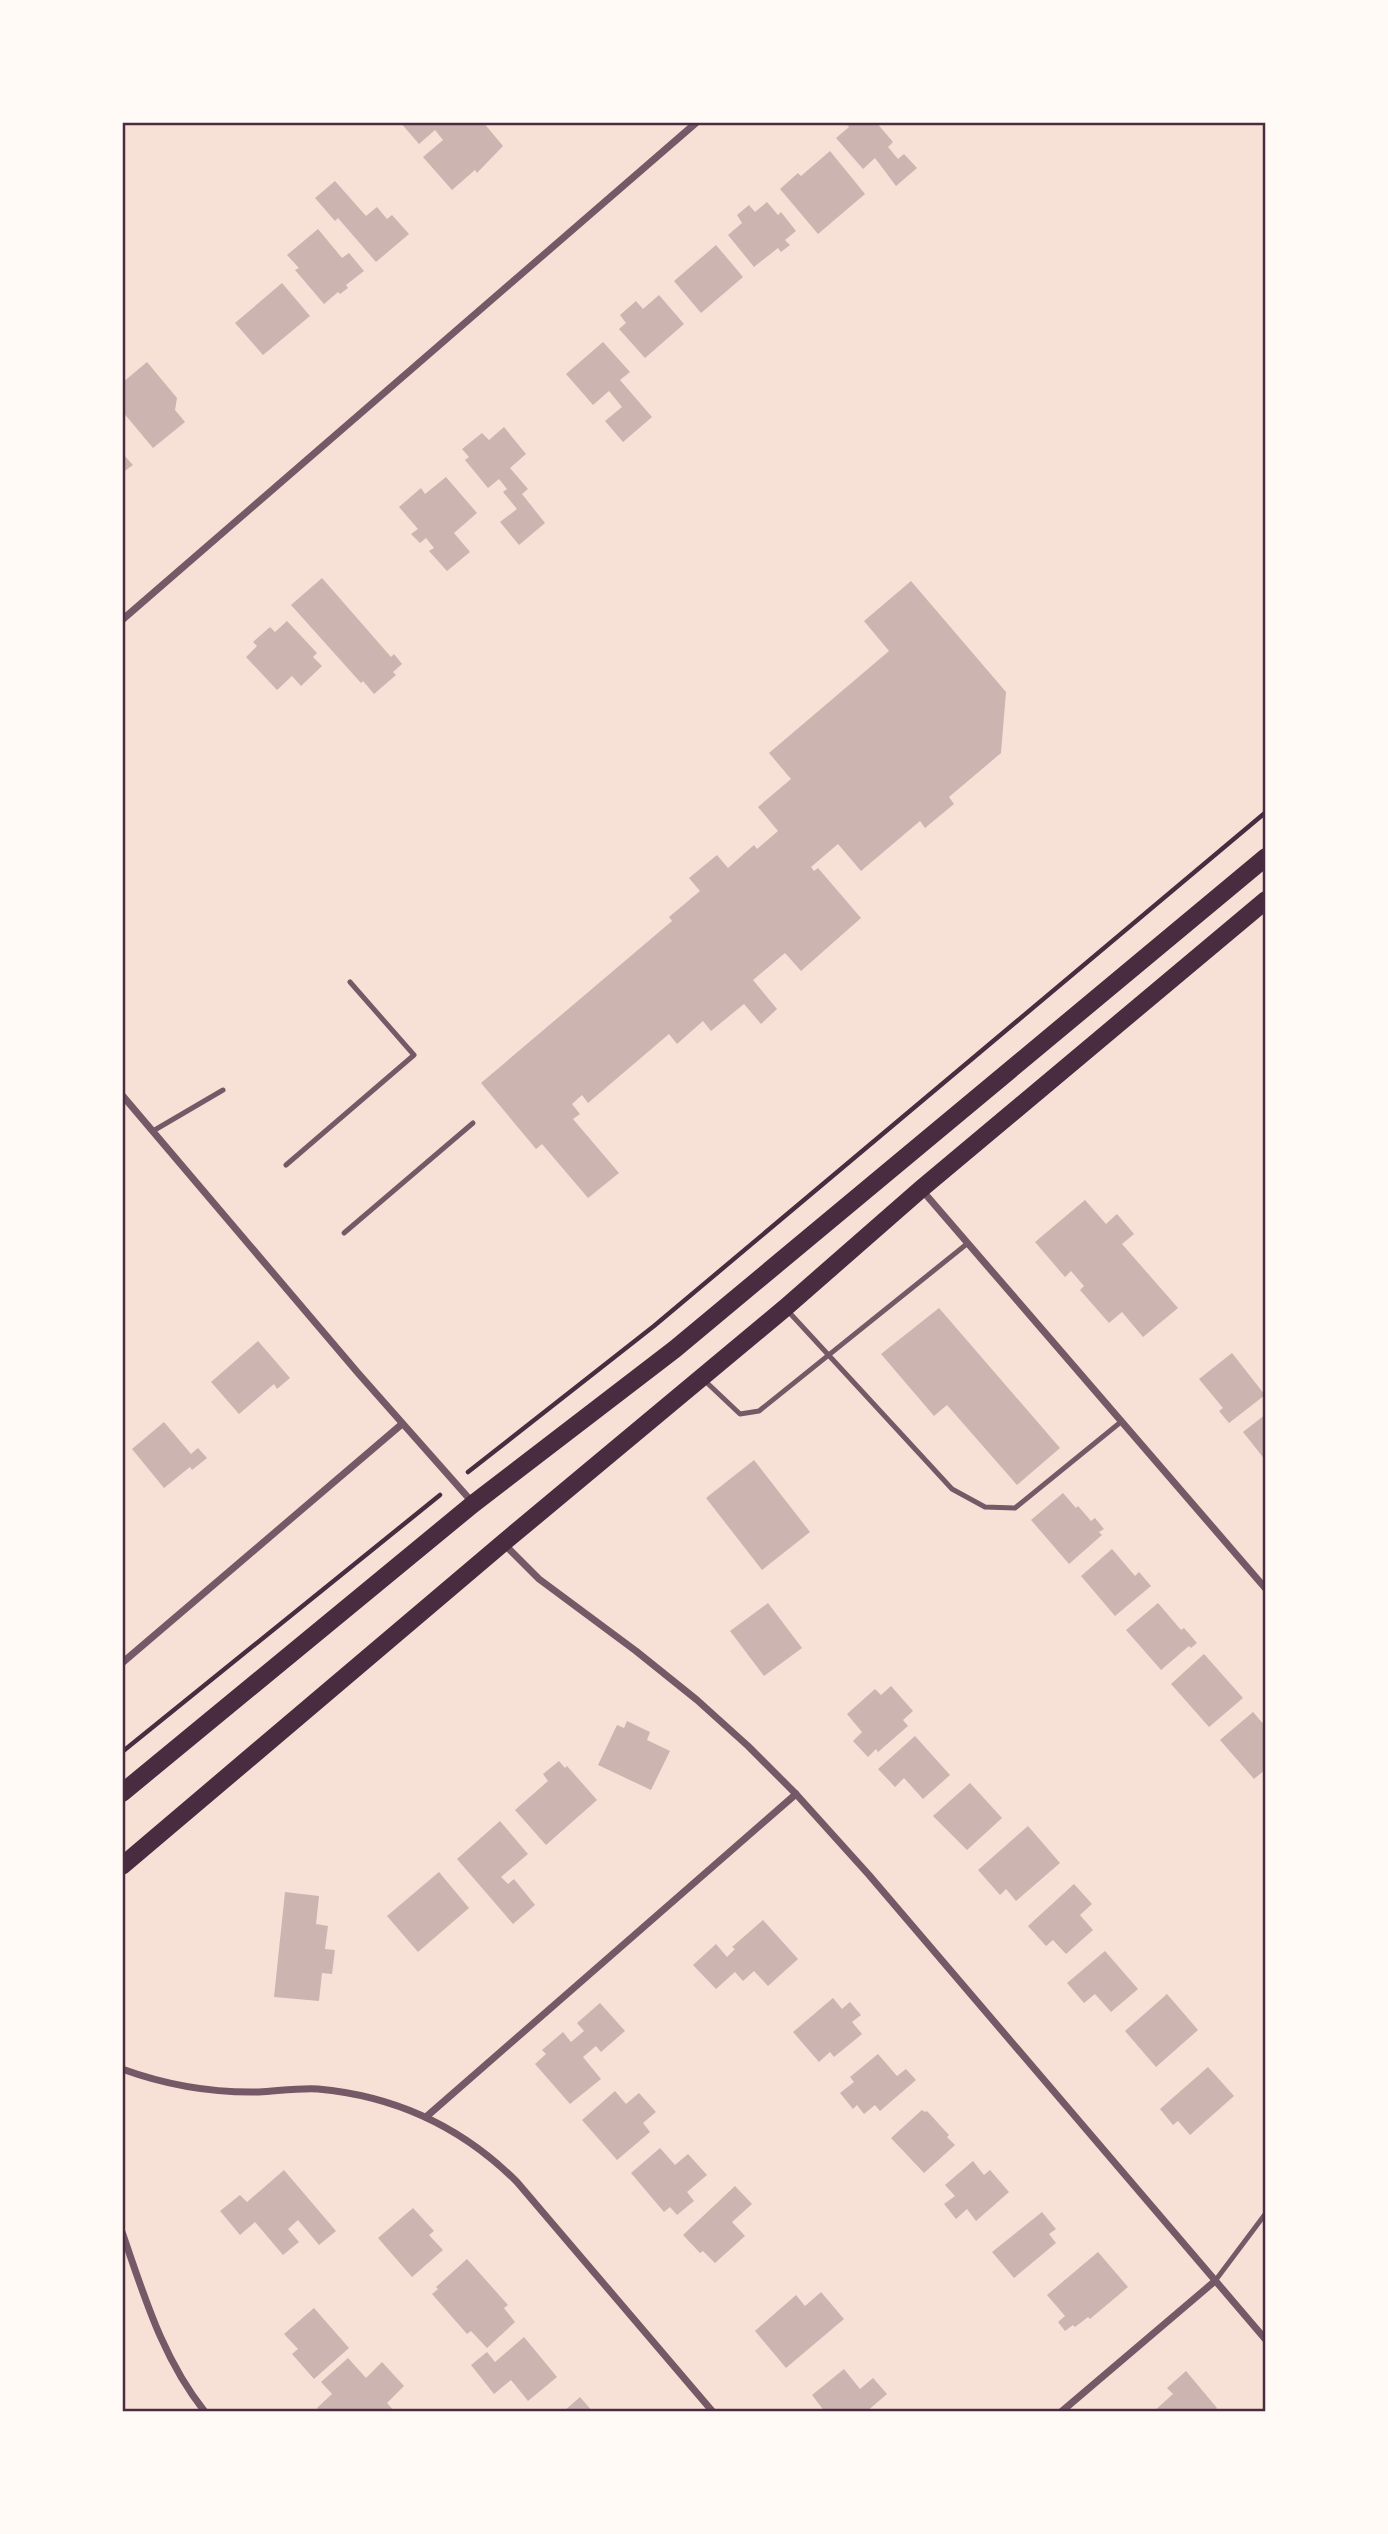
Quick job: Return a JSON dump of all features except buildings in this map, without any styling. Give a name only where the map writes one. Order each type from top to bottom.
[{"type":"main road","points":[[122,1793],[473,1504],[675,1349],[1265,857]]},
{"type":"main road","points":[[122,1866],[1265,900]]},
{"type":"street","points":[[122,620],[697,122]]},
{"type":"street","points":[[122,1095],[473,1504]]},
{"type":"street","points":[[921,1189],[1265,1589]]},
{"type":"street","points":[[122,1663],[402,1424]]},
{"type":"street","points":[[503,1543],[539,1579],[697,1700],[796,1794],[869,1875],[1265,2340]]},
{"type":"street","points":[[426,2117],[796,1794]]},
{"type":"street","points":[[122,2069],[158,2081],[200,2089],[256,2092],[316,2089],[341,2092],[383,2100],[454,2131],[482,2150],[517,2182],[713,2412]]},
{"type":"street","points":[[122,2232],[164,2347],[181,2379],[205,2412]]},
{"type":"street","points":[[1061,2412],[1215,2281]]},
{"type":"lane","points":[[286,1165],[414,1055],[349,982]]},
{"type":"lane","points":[[153,1131],[223,1090]]},
{"type":"lane","points":[[344,1233],[472,1123]]},
{"type":"lane","points":[[702,1378],[740,1414],[759,1411],[969,1242]]},
{"type":"lane","points":[[785,1308],[952,1489],[985,1507],[1016,1508],[1122,1421]]},
{"type":"lane","points":[[1215,2281],[1265,2213]]},
{"type":"path","points":[[122,1752],[455,1482],[654,1326],[1265,812]]}]
